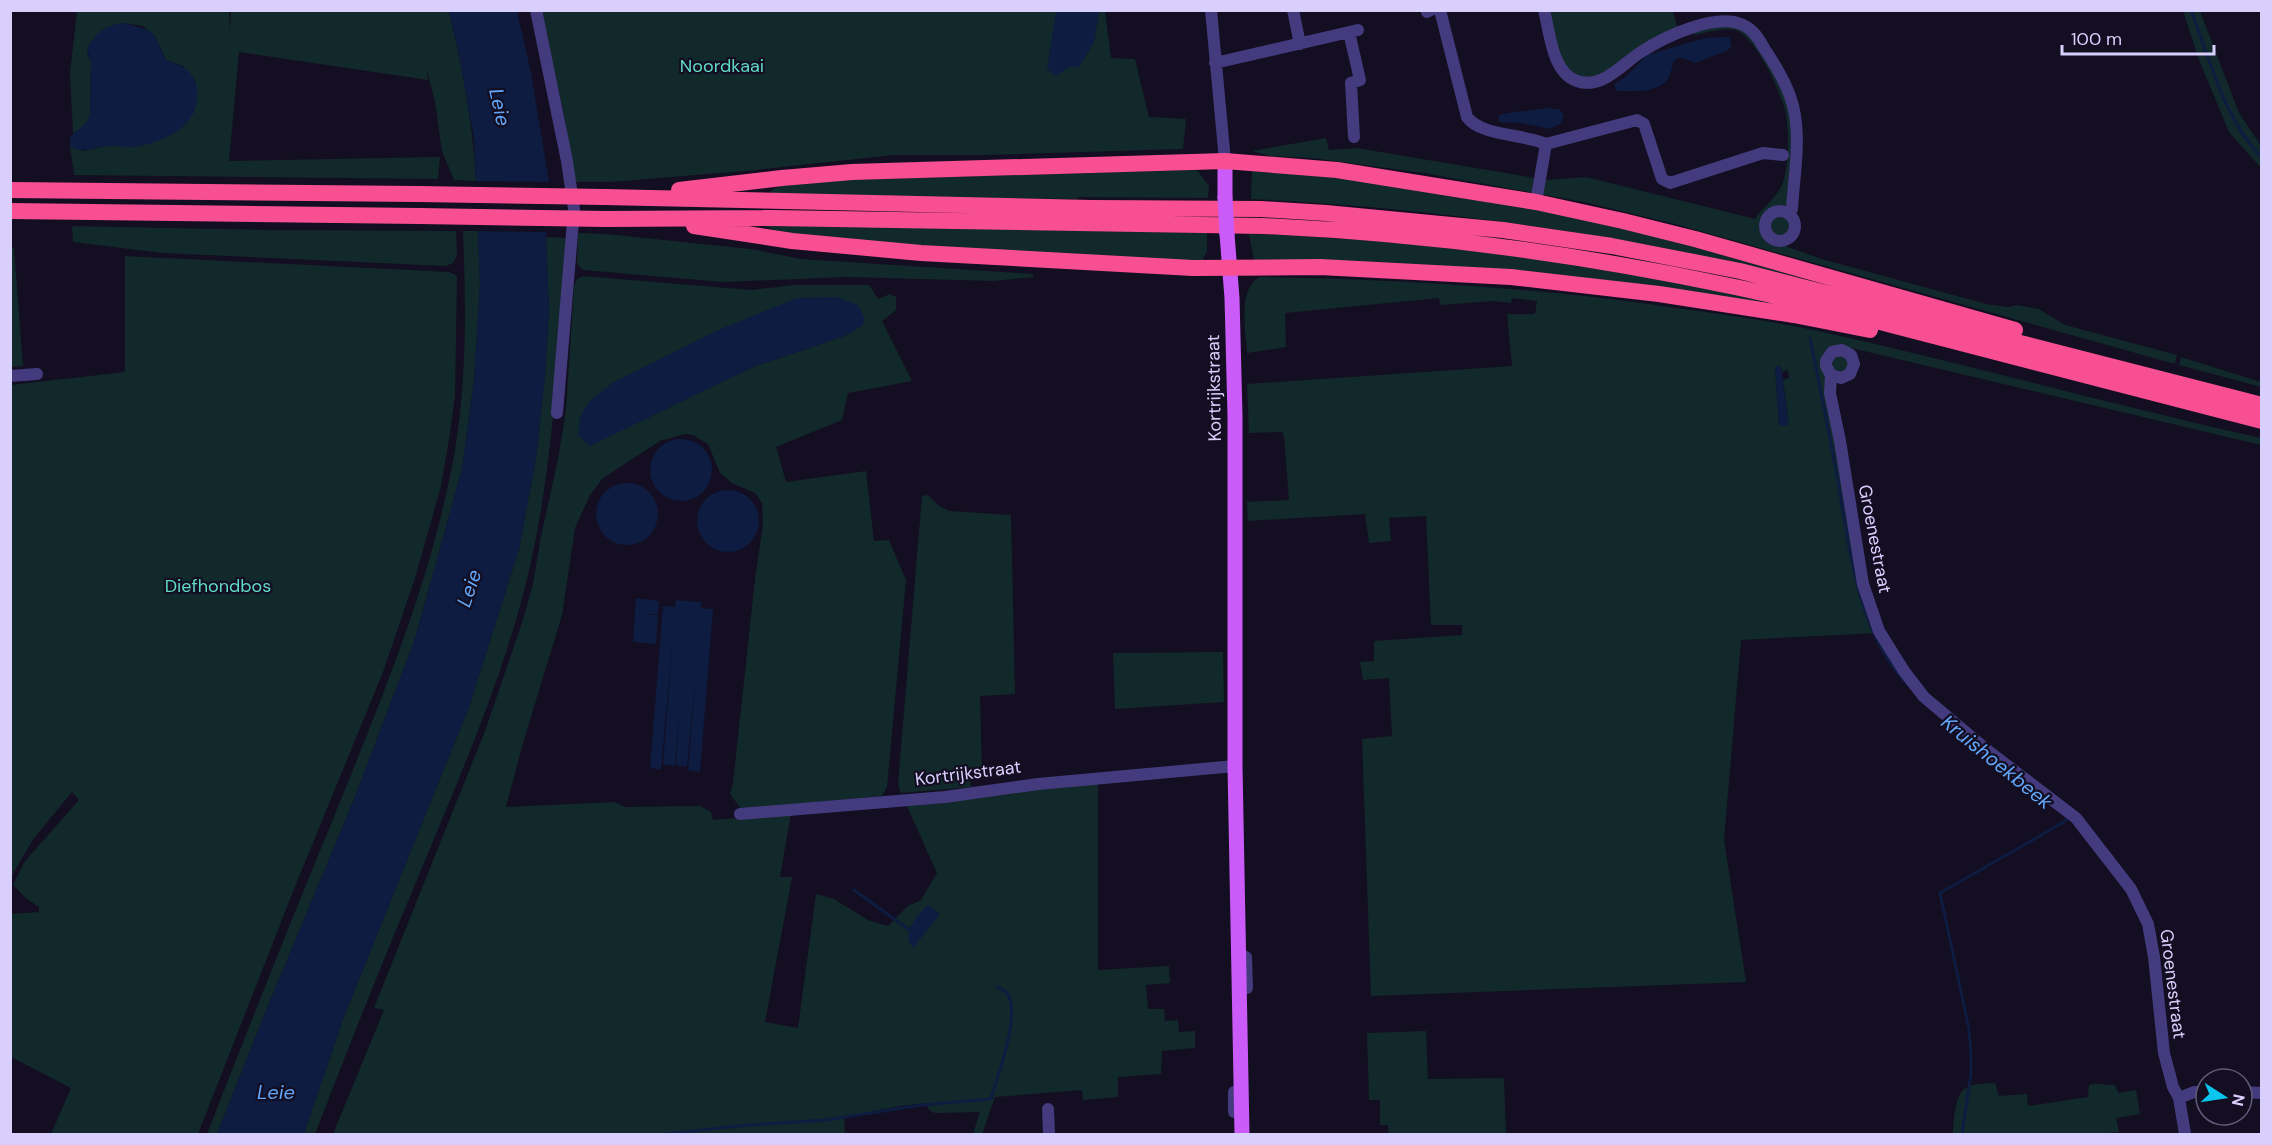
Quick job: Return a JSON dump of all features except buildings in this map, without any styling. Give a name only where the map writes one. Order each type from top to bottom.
[{"type":"highway","points":[[610,197],[852,172],[1225,161],[1337,170],[1536,202],[1695,239],[2129,362],[2142,374]]},
{"type":"highway","points":[[10,189],[1261,209],[1337,214],[1503,230],[1612,246],[1740,271],[2262,405]]},
{"type":"highway","points":[[10,211],[1252,225],[1425,237],[1610,262],[1725,285],[2262,421]]},
{"type":"highway","points":[[651,218],[792,241],[872,250],[1193,268],[1320,267],[1511,277],[1594,286],[1794,315],[1925,341],[1961,343]]},
{"type":"main road","name":"Kortrijkstraat","points":[[1225,161],[1235,416],[1235,766],[1242,1037],[1242,1134]]},
{"type":"street","points":[[536,10],[567,161],[574,209],[557,413]]},
{"type":"street","name":"Kortrijkstraat","points":[[1211,10],[1225,161]]},
{"type":"street","points":[[1293,10],[1300,44]]},
{"type":"street","points":[[1544,10],[1556,56],[1564,74],[1581,82],[1600,81],[1663,39],[1698,25],[1737,22],[1750,29],[1776,67],[1794,107],[1796,148],[1792,209],[1788,213]]},
{"type":"street","points":[[1432,11],[1467,117],[1471,123],[1481,129],[1536,139],[1546,144],[1636,120],[1644,124],[1662,179],[1670,183],[1763,153],[1783,155]]},
{"type":"street","points":[[1215,63],[1354,31],[1360,80],[1351,83],[1354,137]]},
{"type":"street","points":[[1536,202],[1546,144]]},
{"type":"street","points":[[10,376],[36,374]]},
{"type":"street","name":"Groenestraat","points":[[1831,375],[1830,393],[1863,584],[1879,631],[1904,671],[1924,697],[2076,818],[2131,889],[2148,924],[2154,957],[2164,1053],[2173,1087],[2179,1098],[2179,1112],[2185,1134]]},
{"type":"street","name":"Kortrijkstraat","points":[[740,814],[945,797],[1038,784],[1235,766]]},
{"type":"street","points":[[2179,1098],[2194,1092]]},
{"type":"street","points":[[1048,1109],[1049,1134]]},
{"type":"green space","points":[[77,11],[229,11],[230,32],[231,11],[449,11],[466,95],[476,181],[454,180],[442,151],[435,102],[427,70],[428,80],[239,52],[229,161],[440,157],[438,179],[74,175],[70,146],[83,151],[111,145],[134,147],[164,138],[196,83],[183,66],[166,60],[155,36],[143,26],[123,23],[87,53],[91,61],[90,114],[84,126],[73,133],[70,73]]},
{"type":"green space","name":"Noordkaai","points":[[541,11],[1056,11],[1062,71],[1094,42],[1099,11],[1105,11],[1111,58],[1135,59],[1149,117],[1186,119],[1183,149],[985,155],[893,155],[756,170],[610,182],[575,182],[564,114]]},
{"type":"green space","points":[[1547,11],[1673,11],[1678,30],[1592,79],[1575,77],[1563,63]]},
{"type":"green space","points":[[2183,11],[2200,11],[2239,113],[2261,146],[2261,168],[2229,132],[2199,60]]},
{"type":"green space","points":[[1734,26],[1749,31],[1782,83],[1794,124],[1788,204],[1769,212],[1764,219],[1764,235],[1773,242],[1825,260],[1986,304],[2008,307],[2017,305],[2039,309],[2065,325],[2177,355],[2175,364],[1675,224],[1584,202],[1424,173],[1312,158],[1270,156],[1252,151],[1326,138],[1329,150],[1357,148],[1546,180],[1586,177],[1755,219],[1775,195],[1784,179],[1788,155],[1787,122],[1780,94],[1767,67],[1743,34],[1725,29],[1694,35],[1693,30]]},
{"type":"green space","points":[[1197,170],[1209,186],[1208,198],[1078,197],[1077,199],[767,195],[773,189],[781,186],[845,180]]},
{"type":"green space","points":[[1252,171],[1354,179],[1612,223],[1809,280],[1671,250],[1532,226],[1392,209],[1251,199]]},
{"type":"green space","points":[[1776,216],[1784,216],[1790,222],[1790,230],[1784,236],[1776,236],[1770,230],[1770,222]]},
{"type":"green space","points":[[763,225],[1207,233],[1207,252],[1202,261],[940,248],[781,233]]},
{"type":"green space","points":[[72,226],[456,231],[457,256],[453,263],[446,266],[162,253],[73,242]]},
{"type":"green space","points":[[463,231],[478,231],[480,284],[474,381],[462,469],[415,639],[353,802],[217,1134],[207,1134],[385,689],[433,547],[455,450],[462,396],[465,313]]},
{"type":"green space","points":[[578,233],[751,249],[801,259],[1033,274],[1033,277],[994,281],[846,277],[723,282],[583,270],[577,264]]},
{"type":"green space","points":[[1249,234],[1438,247],[1532,259],[1644,276],[1777,303],[1254,260]]},
{"type":"green space","points":[[546,237],[567,238],[558,367],[549,452],[527,579],[494,688],[453,794],[368,998],[315,1134],[304,1134],[343,1019],[469,707],[519,549],[536,458],[545,376],[549,308]]},
{"type":"green space","points":[[11,248],[14,248],[23,366],[11,367]]},
{"type":"green space","name":"Diefhondbos","points":[[125,256],[449,272],[457,276],[455,395],[441,486],[416,575],[383,672],[294,889],[198,1134],[51,1134],[71,1088],[11,1057],[11,914],[39,912],[39,907],[13,885],[25,861],[79,800],[72,792],[34,838],[11,877],[11,385],[125,372]]},
{"type":"green space","points":[[583,276],[751,290],[795,285],[869,285],[878,299],[890,294],[896,297],[896,310],[882,321],[912,381],[848,393],[842,420],[776,447],[786,482],[866,471],[874,541],[889,540],[906,580],[887,787],[882,796],[741,809],[730,794],[763,525],[762,503],[755,493],[732,483],[720,473],[708,444],[693,435],[685,434],[660,441],[603,478],[590,495],[575,528],[562,615],[506,807],[614,802],[625,807],[700,806],[711,812],[713,820],[791,813],[780,877],[792,877],[765,1022],[798,1028],[816,894],[834,899],[868,920],[888,926],[908,906],[921,900],[937,873],[906,804],[1098,783],[1098,970],[1169,966],[1170,983],[1146,985],[1148,1009],[1164,1009],[1165,1021],[1178,1020],[1179,1032],[1195,1031],[1195,1048],[1162,1051],[1161,1074],[1118,1077],[1118,1097],[1083,1100],[1082,1090],[995,1097],[982,1134],[973,1134],[980,1112],[935,1113],[929,1110],[926,1103],[844,1117],[845,1134],[333,1134],[384,1010],[374,1008],[485,731],[522,623],[533,584],[566,410],[574,286],[577,279]],"holes":[[[858,305],[847,335],[755,366],[590,445]]]},
{"type":"green space","points":[[1260,277],[1472,286],[1578,295],[1765,321],[1870,343],[2261,438],[2261,445],[1843,346],[1823,365],[1878,633],[1741,640],[1724,840],[1746,982],[1371,996],[1362,739],[1392,736],[1389,678],[1363,680],[1360,662],[1374,661],[1374,641],[1462,635],[1462,625],[1431,625],[1426,516],[1389,518],[1391,541],[1369,543],[1365,514],[1248,521],[1247,502],[1289,500],[1284,436],[1282,432],[1249,433],[1247,384],[1512,366],[1507,314],[1535,314],[1537,301],[1512,298],[1511,303],[1493,301],[1440,305],[1439,298],[1285,313],[1286,347],[1247,353],[1244,311],[1248,291]],"holes":[[[1781,366],[1782,372],[1788,370],[1789,378],[1783,380],[1789,425],[1779,425],[1775,367]]]},
{"type":"green space","points":[[1845,353],[1850,368],[1836,374],[1829,360]]},
{"type":"green space","points":[[2181,357],[2261,382],[2261,387],[2179,365]]},
{"type":"green space","points":[[928,495],[939,506],[949,511],[1011,515],[1015,694],[980,696],[982,775],[969,775],[971,787],[901,793],[898,784],[922,496]]},
{"type":"green space","points":[[1223,652],[1224,702],[1115,709],[1113,653]]},
{"type":"green space","points":[[1426,1031],[1428,1079],[1504,1078],[1506,1134],[1389,1134],[1388,1125],[1380,1125],[1380,1100],[1369,1100],[1367,1033]]},
{"type":"green space","points":[[1995,1083],[1999,1096],[2027,1094],[2028,1106],[2088,1097],[2089,1085],[2092,1084],[2115,1085],[2118,1093],[2136,1090],[2140,1114],[2116,1118],[2119,1132],[1953,1134],[1955,1109],[1962,1091],[1972,1085]]},
{"type":"water","name":"Leie","points":[[449,11],[517,11],[531,73],[549,182],[546,237],[549,308],[545,376],[536,458],[519,549],[469,707],[343,1019],[304,1134],[217,1134],[353,802],[415,639],[462,469],[474,381],[480,284],[474,139]]},
{"type":"water","points":[[1056,11],[1099,11],[1094,42],[1079,67],[1069,67],[1056,76],[1047,69]]},
{"type":"water","points":[[123,23],[152,32],[166,60],[183,67],[191,74],[197,91],[195,110],[184,126],[172,135],[149,144],[75,149],[70,146],[70,137],[84,125],[90,114],[91,61],[87,49],[102,31],[111,25]]},
{"type":"water","points":[[1729,37],[1732,47],[1724,52],[1695,63],[1679,58],[1675,60],[1668,79],[1659,86],[1642,91],[1617,91],[1614,84],[1624,78],[1647,55],[1705,38]]},
{"type":"water","points":[[1548,108],[1559,109],[1564,116],[1560,124],[1550,129],[1521,123],[1499,122],[1498,116],[1507,113]]},
{"type":"water","points":[[836,297],[858,305],[864,317],[863,325],[847,335],[755,366],[590,446],[578,435],[580,417],[589,402],[612,383],[716,331],[797,298]]},
{"type":"water","points":[[1781,366],[1789,425],[1779,426],[1775,367]]},
{"type":"water","points":[[681,439],[693,441],[703,448],[710,458],[712,470],[710,482],[703,492],[693,499],[681,501],[669,499],[659,492],[652,482],[650,470],[652,458],[659,448],[669,441]]},
{"type":"water","points":[[627,483],[639,485],[649,492],[656,502],[658,514],[656,526],[649,536],[639,543],[627,545],[615,543],[605,536],[598,526],[596,514],[598,502],[605,492],[615,485]]},
{"type":"water","points":[[728,490],[740,492],[750,499],[757,509],[759,521],[757,533],[750,543],[740,550],[728,552],[716,550],[706,543],[699,533],[697,521],[699,509],[706,499],[716,492]]},
{"type":"water","points":[[636,598],[659,601],[658,614],[645,614],[658,615],[657,629],[653,629],[657,630],[656,644],[633,642]]},
{"type":"water","points":[[676,600],[701,602],[701,608],[713,609],[700,772],[688,770],[696,671],[687,767],[676,765],[679,714],[675,766],[663,764],[673,636],[661,770],[650,768],[663,606],[675,607]]},
{"type":"water","points":[[928,905],[940,914],[913,948],[909,942],[909,931]]},
{"type":"pier","points":[[473,181],[552,182],[550,232],[475,231]]},
{"type":"waterway","points":[[2191,10],[2228,107],[2249,142],[2262,158]]},
{"type":"waterway","name":"Kruishoekbeek","points":[[1810,338],[1858,589],[1877,640],[1891,664],[1908,685]]},
{"type":"waterway","name":"Kruishoekbeek","points":[[1962,1134],[1971,1073],[1969,1029],[1940,893],[2064,822],[2067,818]]},
{"type":"waterway","points":[[854,890],[911,931]]},
{"type":"waterway","points":[[665,1134],[826,1120],[922,1105],[991,1099],[1007,1044],[1012,1013],[1006,992],[997,987]]}]
